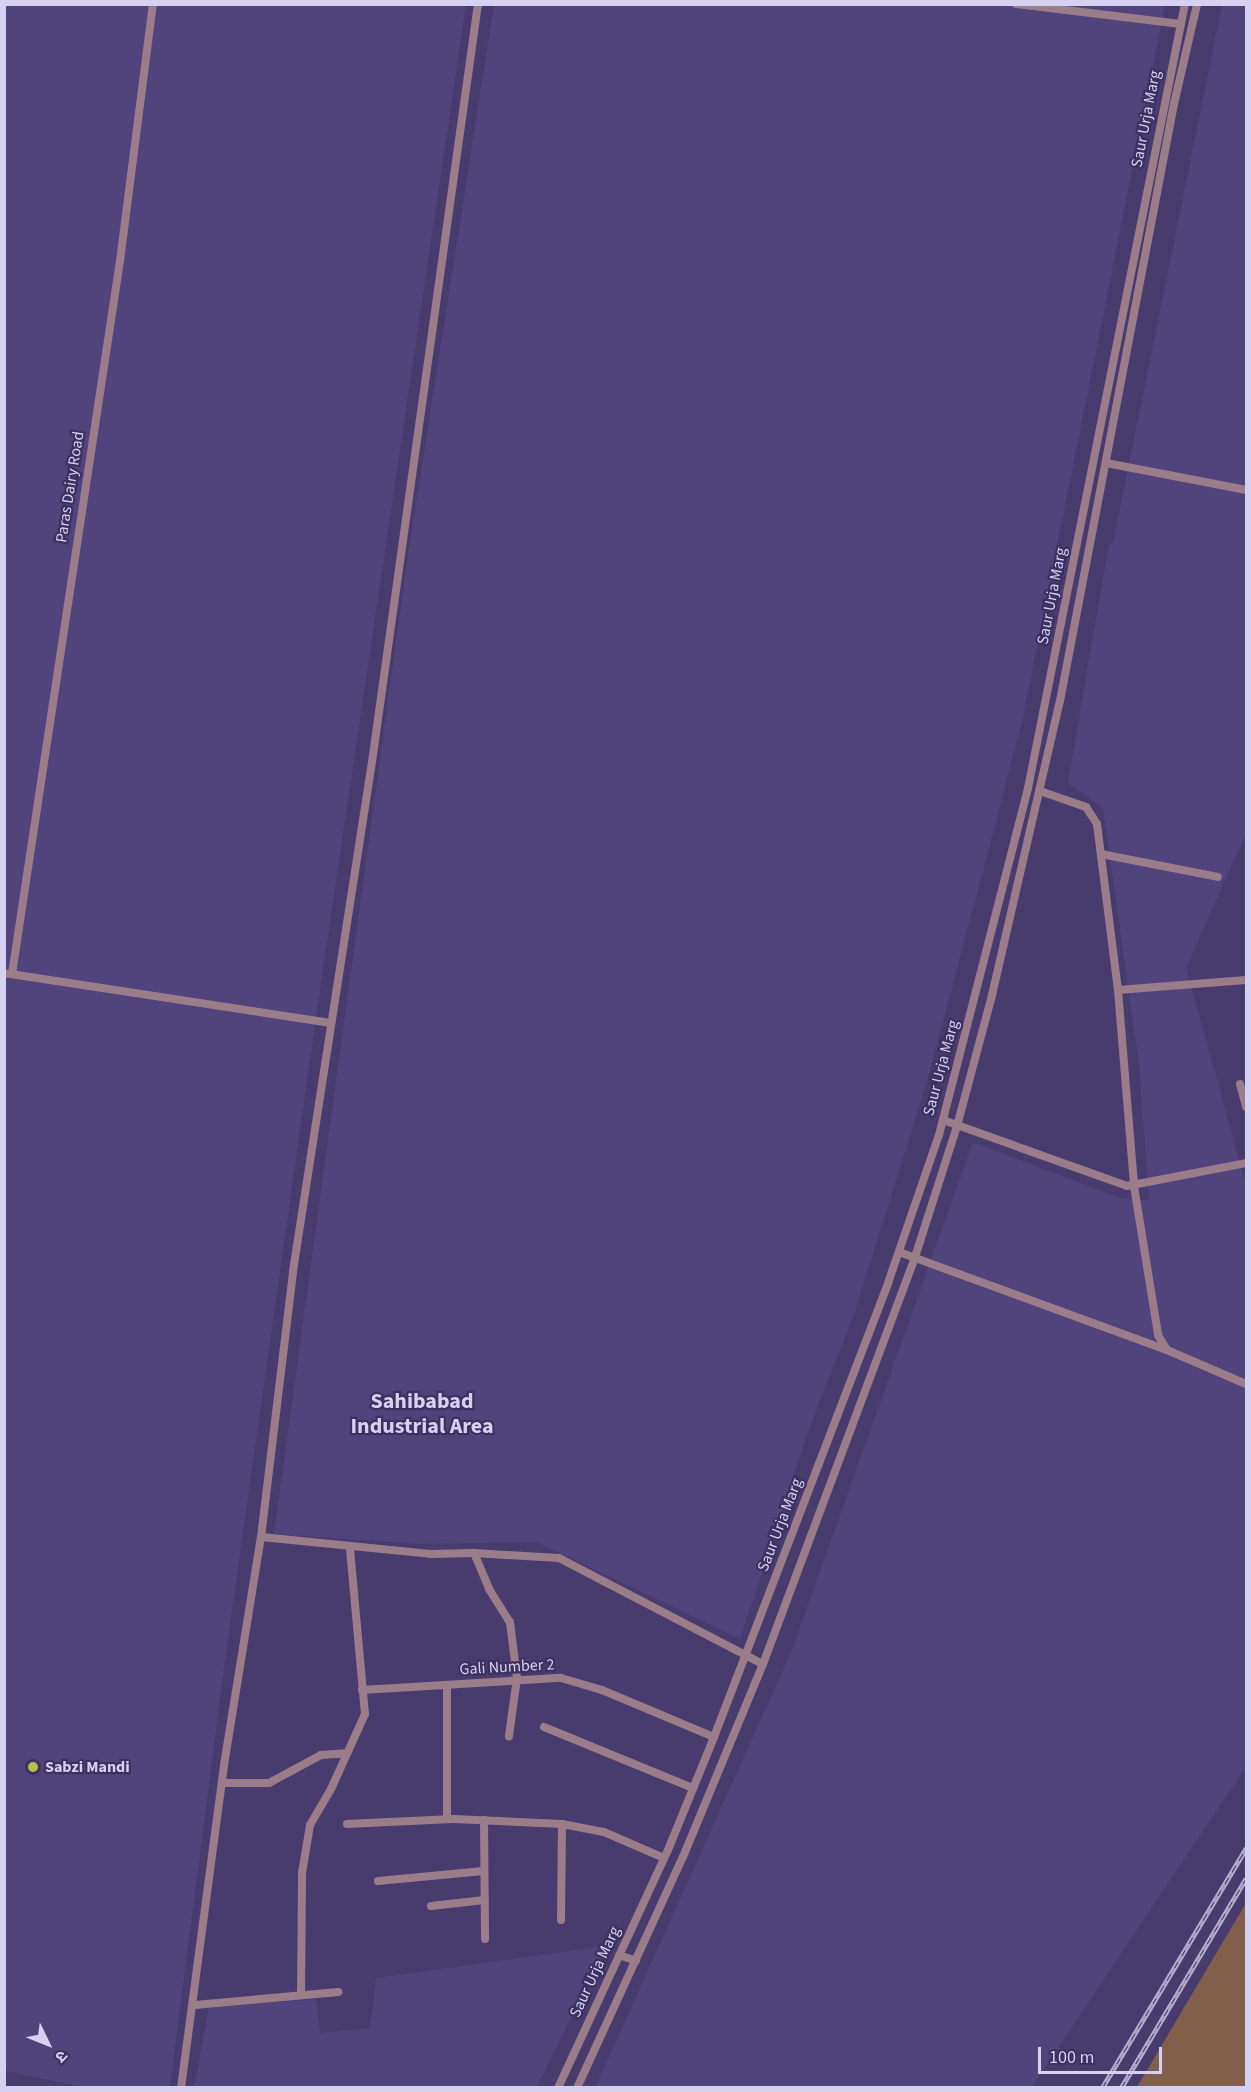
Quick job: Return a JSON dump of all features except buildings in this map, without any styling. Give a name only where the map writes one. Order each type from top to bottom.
[{"type":"street","name":"Paras Dairy Road","points":[[8,974],[120,261],[153,4]]},
{"type":"street","points":[[181,2088],[195,2005],[222,1783],[261,1537],[293,1271],[329,1023],[372,762],[478,4]]},
{"type":"street","points":[[1016,4],[1180,24]]},
{"type":"street","name":"Saur Urja Marg","points":[[558,2088],[664,1858],[747,1655],[899,1252],[943,1120],[1028,788],[1185,4]]},
{"type":"street","name":"Saur Urja Marg","points":[[576,2088],[636,1961],[763,1664],[915,1257],[957,1126],[992,995],[1040,791],[1197,4]]},
{"type":"street","points":[[1106,463],[1246,489]]},
{"type":"street","points":[[1040,791],[1086,807],[1097,824],[1118,990],[1134,1186],[1158,1335],[1167,1350]]},
{"type":"street","points":[[1101,854],[1218,877]]},
{"type":"street","points":[[8,974],[329,1023]]},
{"type":"street","points":[[1118,990],[1246,980]]},
{"type":"street","points":[[1240,1084],[1246,1107]]},
{"type":"street","points":[[943,1120],[1115,1184],[1134,1186],[1246,1163]]},
{"type":"street","points":[[899,1252],[1167,1350],[1246,1384]]},
{"type":"street","points":[[261,1537],[350,1548],[430,1554],[474,1553],[559,1558],[763,1664]]},
{"type":"street","points":[[301,1994],[302,1873],[310,1825],[363,1724],[350,1548]]},
{"type":"street","points":[[474,1553],[489,1589],[510,1622],[517,1678],[509,1736]]},
{"type":"street","name":"Gali Number 2","points":[[362,1689],[447,1685],[517,1678],[574,1680],[714,1737]]},
{"type":"street","points":[[447,1685],[447,1820]]},
{"type":"street","points":[[544,1727],[693,1788]]},
{"type":"street","points":[[222,1783],[269,1783],[321,1755],[347,1753]]},
{"type":"street","points":[[347,1824],[447,1820],[562,1824],[604,1832],[664,1858]]},
{"type":"street","points":[[484,1820],[485,1939]]},
{"type":"street","points":[[561,1920],[562,1824]]},
{"type":"street","points":[[378,1881],[484,1871]]},
{"type":"street","points":[[431,1906],[484,1900]]},
{"type":"street","points":[[619,1955],[636,1961]]},
{"type":"street","points":[[195,2005],[338,1992]]},
{"type":"shaded area","points":[[4,5],[466,5],[318,1003],[225,1660],[170,2087],[84,2087],[5,2071]]},
{"type":"shaded area","points":[[494,5],[1165,5],[1023,717],[996,822],[926,1085],[854,1314],[810,1426],[740,1639],[537,1542],[421,1544],[274,1534],[408,555]]},
{"type":"shaded area","points":[[1222,5],[1246,5],[1246,833],[1186,968],[1246,1185],[1246,1767],[1032,2087],[595,2088],[792,1650],[973,1142],[1120,1198],[1149,1200],[1139,1065],[1103,808],[1068,783],[1109,543],[1113,543]]},
{"type":"shaded area","points":[[1246,1903],[1246,2087],[1137,2087]]},
{"type":"shaded area","points":[[606,1946],[537,2087],[194,2087],[209,2008],[316,1999],[320,2033],[370,2028],[376,1978]]},
{"type":"railway","points":[[1102,2088],[1246,1848]]},
{"type":"railway","points":[[1121,2088],[1246,1878]]},
{"type":"place","name":"Sabzi Mandi","points":[[33,1767]]},
{"type":"district","name":"Sahibabad Industrial Area","points":[[422,1414]]}]
